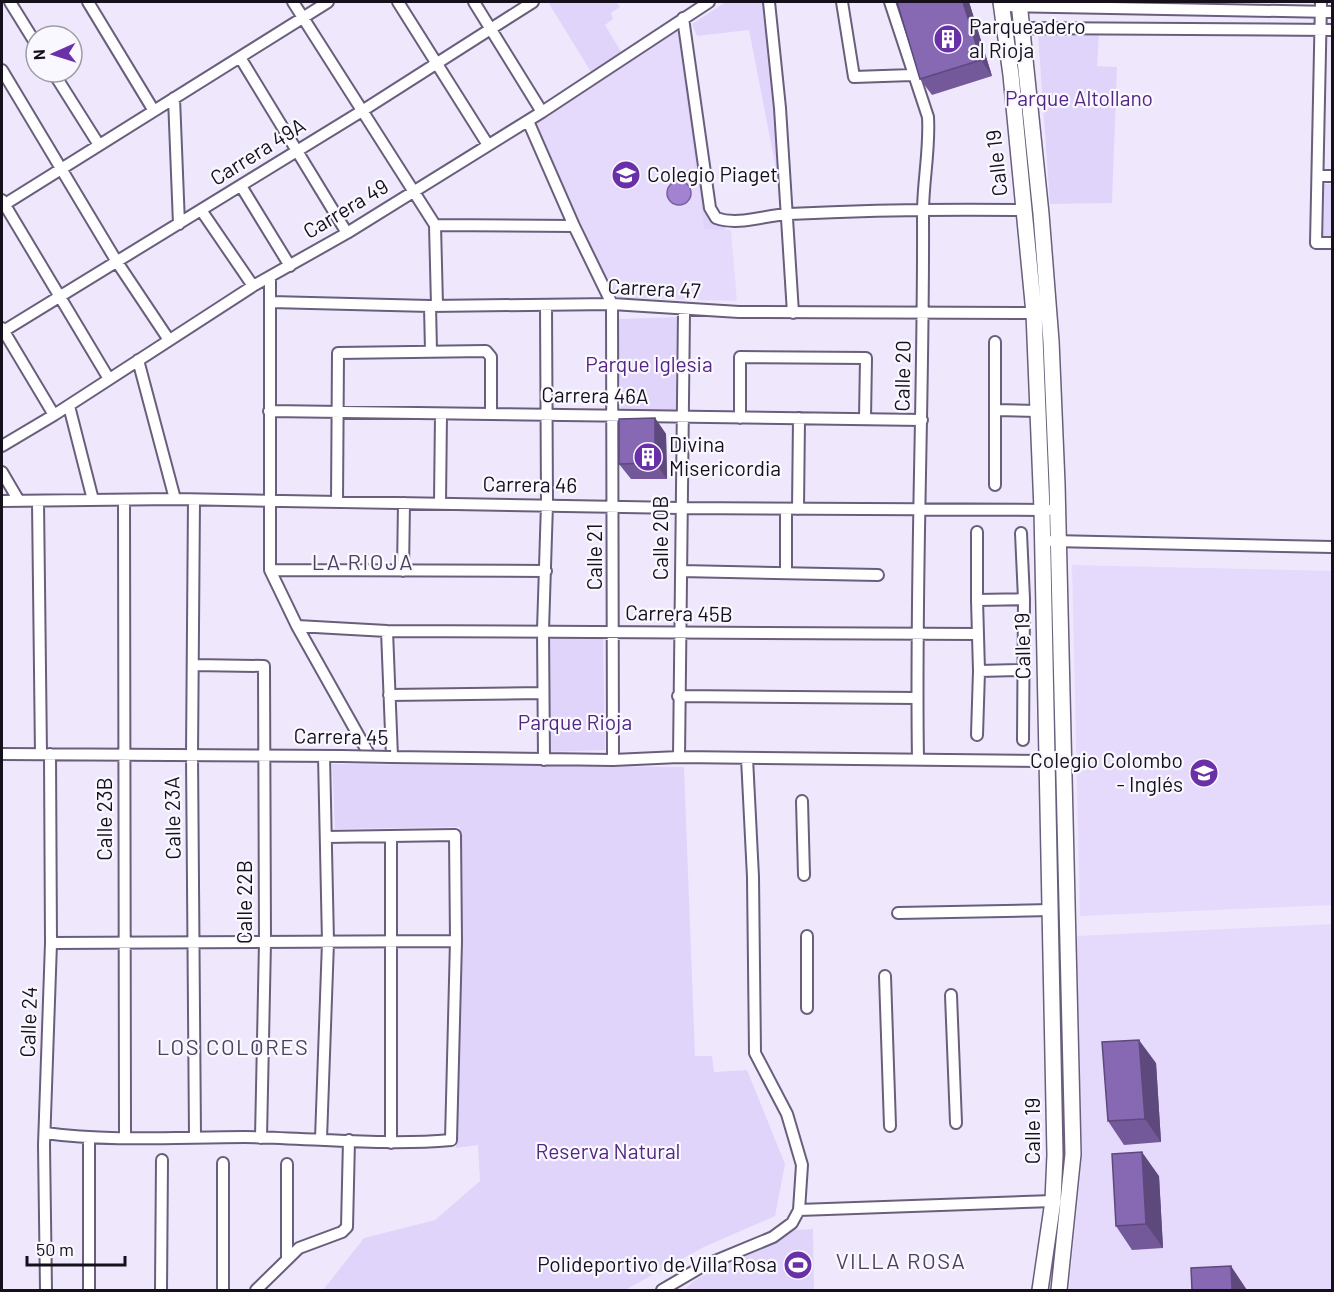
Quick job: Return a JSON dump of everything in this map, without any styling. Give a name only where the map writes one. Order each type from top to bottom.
[{"type":"main road","name":"Calle 19","points":[[1019,3],[1051,341],[1058,510],[1073,1154],[1059,1290]]},
{"type":"main road","name":"Calle 19","points":[[1001,4],[1034,313],[1042,510],[1055,1155],[1053,1202],[1040,1290]]},
{"type":"street","points":[[10,2],[24,25]]},
{"type":"street","points":[[88,2],[154,111]]},
{"type":"street","points":[[293,2],[435,225],[431,351]]},
{"type":"street","points":[[109,379],[2,204],[62,169],[328,2]]},
{"type":"street","points":[[398,2],[488,145]]},
{"type":"street","points":[[474,2],[542,112]]},
{"type":"street","name":"Carrera 49A","points":[[2,330],[298,151],[436,64],[490,26],[533,2]]},
{"type":"street","name":"Carrera 49","points":[[2,446],[69,406],[253,286],[347,233],[528,121],[683,18],[695,5],[709,2]]},
{"type":"street","points":[[769,2],[780,108],[793,312]]},
{"type":"street","points":[[842,2],[854,77],[912,75]]},
{"type":"street","name":"Calle 20","points":[[890,2],[912,75],[928,117],[923,208],[924,312],[918,511],[918,759]]},
{"type":"street","points":[[1001,4],[1325,8],[1327,30],[1316,243],[1332,243]]},
{"type":"street","points":[[1086,28],[1087,5]]},
{"type":"street","points":[[1246,6],[1247,29]]},
{"type":"street","points":[[683,18],[710,208],[716,218],[729,222],[785,214],[923,208],[1023,210]]},
{"type":"street","points":[[1005,31],[1022,28],[1327,30]]},
{"type":"street","points":[[241,58],[347,233]]},
{"type":"street","points":[[2,70],[117,262],[169,340]]},
{"type":"street","points":[[61,84],[99,145]]},
{"type":"street","points":[[174,98],[179,224]]},
{"type":"street","name":"Calle 21","points":[[528,121],[574,226],[612,304],[615,632],[613,760]]},
{"type":"street","points":[[1318,176],[1332,176]]},
{"type":"street","points":[[241,186],[290,266]]},
{"type":"street","points":[[201,210],[253,286]]},
{"type":"street","points":[[435,225],[574,226]]},
{"type":"street","points":[[270,277],[270,570],[297,626],[370,756]]},
{"type":"street","name":"Carrera 47","points":[[271,302],[546,306],[612,304],[684,311],[1034,313]]},
{"type":"street","points":[[544,760],[543,630],[547,504],[546,306]]},
{"type":"street","name":"Calle 20B","points":[[684,311],[678,696],[684,757]]},
{"type":"street","points":[[2,330],[54,415]]},
{"type":"street","points":[[995,342],[995,485]]},
{"type":"street","points":[[337,502],[336,358],[341,351],[486,351],[490,357],[490,414]]},
{"type":"street","points":[[740,418],[740,357],[866,358],[865,420]]},
{"type":"street","points":[[138,360],[175,499]]},
{"type":"street","points":[[69,406],[93,500]]},
{"type":"street","points":[[995,410],[1038,411]]},
{"type":"street","name":"Carrera 46A","points":[[269,411],[922,420]]},
{"type":"street","points":[[440,502],[441,414]]},
{"type":"street","points":[[798,509],[799,418]]},
{"type":"street","points":[[2,472],[19,501]]},
{"type":"street","name":"Carrera 46","points":[[2,501],[175,499],[918,511],[1058,510]]},
{"type":"street","name":"Calle 23B","points":[[124,500],[125,1138]]},
{"type":"street","name":"Calle 23A","points":[[194,500],[192,755],[195,1137]]},
{"type":"street","name":"Calle 24","points":[[38,501],[51,943],[45,1133],[46,1290]]},
{"type":"street","points":[[403,571],[404,503]]},
{"type":"street","points":[[786,509],[786,573]]},
{"type":"street","points":[[977,532],[979,671],[977,735]]},
{"type":"street","points":[[1021,533],[1024,599],[1023,740]]},
{"type":"street","points":[[1042,541],[1332,547]]},
{"type":"street","points":[[270,570],[546,571]]},
{"type":"street","points":[[681,571],[878,575]]},
{"type":"street","points":[[977,600],[1024,599]]},
{"type":"street","name":"Carrera 45B","points":[[297,626],[387,631],[543,630],[917,636],[978,634]]},
{"type":"street","points":[[387,631],[391,757]]},
{"type":"street","points":[[1023,638],[1043,636]]},
{"type":"street","name":"Calle 22B","points":[[193,665],[264,666],[265,942],[261,1138]]},
{"type":"street","points":[[979,671],[1023,670]]},
{"type":"street","points":[[389,695],[543,693]]},
{"type":"street","points":[[678,696],[917,698]]},
{"type":"street","name":"Carrera 45","points":[[2,754],[264,755],[544,760],[684,757],[1046,760]]},
{"type":"street","points":[[321,1139],[328,942],[324,756]]},
{"type":"street","points":[[662,1290],[703,1266],[773,1237],[792,1223],[799,1210],[802,1165],[787,1114],[755,1053],[753,877],[747,758]]},
{"type":"street","points":[[802,801],[804,875]]},
{"type":"street","points":[[45,1133],[90,1138],[261,1138],[391,1143],[451,1140],[456,941],[455,835],[326,837]]},
{"type":"street","points":[[391,836],[391,1143]]},
{"type":"street","points":[[898,913],[1051,910]]},
{"type":"street","points":[[807,936],[807,1008]]},
{"type":"street","points":[[51,943],[456,941]]},
{"type":"street","points":[[885,976],[890,1126]]},
{"type":"street","points":[[951,995],[956,1123]]},
{"type":"street","points":[[89,1290],[90,1138]]},
{"type":"street","points":[[256,1290],[286,1257],[299,1248],[342,1232],[347,1227],[349,1140]]},
{"type":"street","points":[[161,1290],[162,1160]]},
{"type":"street","points":[[223,1163],[223,1290]]},
{"type":"street","points":[[286,1257],[287,1164]]},
{"type":"street","points":[[799,1210],[1053,1202]]},
{"type":"shaded area","name":"Colegio Piaget","points":[[676,27],[704,228],[731,230],[737,301],[617,298],[528,121]]},
{"type":"shaded area","points":[[679,181],[688,184],[691,193],[688,202],[679,205],[670,202],[667,193],[670,184]]},
{"type":"shaded area","name":"Colegio Colombo - Inglés","points":[[1072,565],[1332,571],[1332,905],[1080,916]]},
{"type":"shaded area","points":[[1332,924],[1332,1290],[1069,1290],[1082,1158],[1076,936]]},
{"type":"green space","points":[[548,2],[616,2],[620,7],[611,13],[613,19],[605,25],[622,53],[591,72]]},
{"type":"green space","points":[[726,2],[763,2],[778,104],[782,200],[749,30],[697,36],[692,24]]},
{"type":"green space","points":[[681,24],[709,218],[727,223],[725,230],[704,229],[676,27]]},
{"type":"green space","name":"Parque Altollano","points":[[1099,33],[1097,66],[1117,67],[1112,203],[1050,204],[1038,35]]},
{"type":"green space","points":[[1324,184],[1332,184],[1332,236],[1323,236]]},
{"type":"green space","name":"Parque Iglesia","points":[[679,317],[681,411],[621,411],[616,319]]},
{"type":"green space","name":"Parque Rioja","points":[[545,636],[603,636],[605,750],[548,752]]},
{"type":"green space","name":"Reserva Natural","points":[[332,764],[684,767],[695,1056],[712,1056],[714,1072],[747,1070],[785,1164],[775,1216],[704,1247],[625,1290],[323,1290],[364,1238],[435,1220],[480,1181],[478,1145],[456,1148],[460,827],[335,829]]},
{"type":"green space","points":[[813,1229],[814,1290],[684,1290],[694,1281],[720,1266],[794,1230]]},
{"type":"building","name":"Parqueadero al Rioja","points":[[897,2],[963,2],[981,60],[920,79]]},
{"type":"building","points":[[655,418],[655,463],[619,464],[619,419]]},
{"type":"building","points":[[1139,1040],[1145,1119],[1108,1121],[1102,1042]]},
{"type":"building","points":[[1142,1152],[1146,1224],[1116,1226],[1112,1154]]},
{"type":"building","points":[[1231,1266],[1232,1290],[1192,1290],[1191,1268]]},
{"type":"place","name":"Parqueadero al Rioja","points":[[948,39]]},
{"type":"place","name":"Colegio Piaget","points":[[626,175]]},
{"type":"place","name":"Divina Misericordia","points":[[648,457]]},
{"type":"place","name":"Colegio Colombo - Inglés","points":[[1204,773]]},
{"type":"place","name":"Polideportivo de Villa Rosa","points":[[798,1265]]},
{"type":"district","name":"LA RIOJA","points":[[363,562]]},
{"type":"district","name":"LOS COLORES","points":[[233,1047]]},
{"type":"district","name":"VILLA ROSA","points":[[901,1261]]}]
